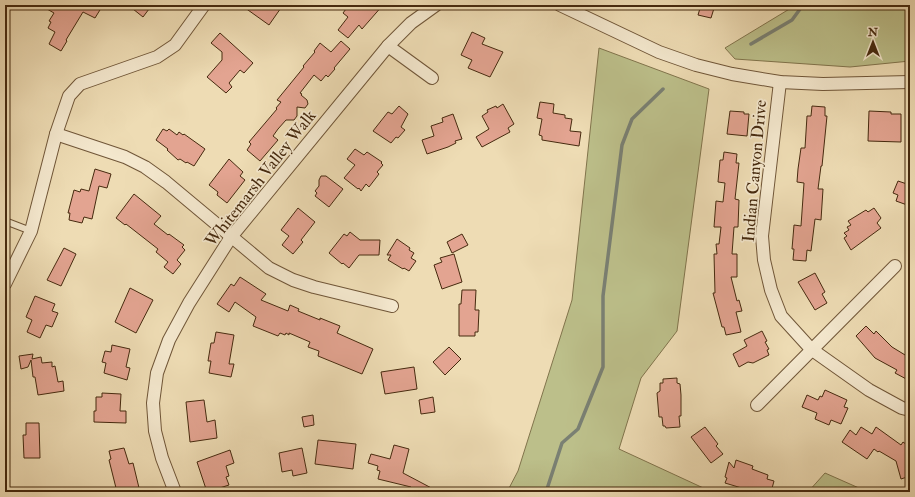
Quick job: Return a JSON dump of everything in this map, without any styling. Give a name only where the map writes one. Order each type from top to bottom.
[{"type":"street","points":[[5,284],[31,231],[56,134],[69,96],[80,84],[157,58],[175,45],[204,5]]},
{"type":"street","name":"Whitemarsh Valley Walk","points":[[175,492],[162,458],[155,431],[153,403],[156,372],[169,340],[189,303],[231,237],[388,46],[411,22],[436,5]]},
{"type":"street","points":[[560,5],[659,52],[696,65],[732,74],[780,82],[823,84],[910,82]]},
{"type":"street","points":[[388,46],[432,78]]},
{"type":"street","name":"Indian Canyon Drive","points":[[780,82],[762,236],[764,260],[771,290],[781,316],[811,349],[869,390],[902,408],[910,410]]},
{"type":"street","points":[[56,134],[125,157],[145,167],[166,182],[269,268],[293,280],[314,287],[392,306]]},
{"type":"street","points":[[757,405],[895,266]]},
{"type":"lane","points":[[5,221],[31,231]]},
{"type":"green space","points":[[796,5],[910,5],[910,61],[850,67],[735,59],[725,48]]},
{"type":"green space","points":[[599,48],[709,89],[677,331],[641,378],[619,449],[712,492],[507,492],[518,471],[572,300]]},
{"type":"green space","points":[[825,473],[868,492],[808,492]]},
{"type":"building","points":[[40,5],[103,5],[95,18],[83,12],[61,51],[49,44],[55,32],[48,28],[51,22],[49,21],[54,13]]},
{"type":"building","points":[[128,5],[152,5],[143,17]]},
{"type":"building","points":[[241,5],[283,5],[269,25]]},
{"type":"building","points":[[349,5],[383,5],[362,29],[359,25],[348,38],[338,30],[348,17],[343,13]]},
{"type":"building","points":[[701,5],[715,5],[711,18],[698,15]]},
{"type":"building","points":[[472,32],[485,38],[482,44],[503,52],[490,77],[468,68],[472,60],[461,55]]},
{"type":"building","points":[[220,33],[253,63],[244,73],[240,70],[229,83],[232,87],[226,93],[207,77],[222,60],[222,52],[211,43]]},
{"type":"building","points":[[341,41],[350,49],[328,77],[326,75],[321,81],[314,75],[300,93],[307,100],[308,104],[305,108],[297,107],[297,116],[294,120],[286,120],[278,129],[273,136],[278,140],[260,161],[247,150],[251,144],[249,142],[277,109],[276,108],[281,102],[277,100],[304,67],[303,66],[315,52],[314,51],[320,43],[331,52]]},
{"type":"building","points":[[540,102],[554,104],[553,113],[565,115],[565,118],[572,119],[570,131],[581,132],[579,146],[542,140],[542,136],[539,135],[542,119],[537,118]]},
{"type":"building","points":[[503,104],[514,124],[508,128],[510,132],[482,147],[476,137],[489,129],[482,116],[488,112],[487,110],[496,106],[497,108]]},
{"type":"building","points":[[399,106],[408,114],[401,127],[405,130],[391,143],[373,131],[388,112],[392,114]]},
{"type":"building","points":[[812,106],[825,107],[825,116],[827,116],[818,189],[823,189],[821,220],[815,219],[811,251],[807,250],[806,261],[793,260],[794,249],[792,249],[794,225],[801,226],[804,183],[797,182],[798,169],[801,148],[805,148],[807,116],[811,116]]},
{"type":"building","points":[[730,111],[749,114],[747,136],[727,134]]},
{"type":"building","points":[[869,111],[901,114],[901,142],[868,141]]},
{"type":"building","points":[[453,114],[462,139],[455,141],[456,143],[448,147],[427,154],[422,140],[434,136],[431,126],[443,122],[442,118]]},
{"type":"building","points":[[163,129],[167,131],[169,129],[177,135],[179,132],[183,135],[184,134],[205,149],[194,166],[180,159],[178,160],[167,150],[168,149],[156,140]]},
{"type":"building","points":[[355,149],[364,155],[367,152],[382,162],[381,163],[383,165],[377,172],[379,174],[369,187],[366,184],[361,191],[344,178],[355,165],[347,159]]},
{"type":"building","points":[[724,152],[737,154],[736,163],[739,163],[735,199],[739,200],[738,227],[734,227],[732,254],[737,254],[737,277],[731,277],[737,301],[739,300],[742,311],[736,312],[741,332],[726,335],[724,327],[722,327],[713,293],[715,293],[714,254],[717,254],[716,244],[719,244],[721,227],[714,227],[716,201],[723,202],[725,183],[718,182],[720,160],[723,160]]},
{"type":"building","points":[[229,159],[243,172],[240,176],[245,180],[227,203],[217,195],[218,192],[209,185]]},
{"type":"building","points":[[95,169],[111,174],[107,188],[99,186],[92,219],[84,217],[82,223],[69,220],[70,213],[68,213],[74,190],[80,192],[81,189],[89,191]]},
{"type":"building","points":[[321,176],[326,176],[343,189],[329,207],[315,196],[317,193],[315,191],[319,186]]},
{"type":"building","points":[[898,181],[910,185],[910,206],[896,201],[898,195],[893,193]]},
{"type":"building","points":[[134,194],[161,216],[154,224],[184,245],[182,247],[185,250],[177,260],[181,264],[173,274],[164,267],[168,262],[156,252],[158,249],[116,218]]},
{"type":"building","points":[[298,208],[315,222],[301,240],[303,242],[293,254],[282,245],[289,236],[281,230]]},
{"type":"building","points":[[874,208],[881,218],[877,223],[881,228],[851,250],[844,238],[847,236],[844,233],[849,230],[847,227],[851,225],[848,221],[866,210],[868,212]]},
{"type":"building","points":[[350,232],[360,240],[380,240],[379,255],[359,255],[349,268],[343,263],[342,264],[329,253],[344,234],[347,236]]},
{"type":"building","points":[[462,234],[468,245],[452,253],[447,242]]},
{"type":"building","points":[[397,239],[410,248],[409,250],[414,253],[411,258],[416,261],[409,271],[388,260],[391,255],[387,255]]},
{"type":"building","points":[[64,248],[76,254],[61,286],[47,280]]},
{"type":"building","points":[[454,254],[462,282],[442,289],[434,265],[442,262],[440,258]]},
{"type":"building","points":[[815,273],[825,292],[822,294],[827,303],[815,310],[798,282]]},
{"type":"building","points":[[240,277],[266,294],[261,300],[288,311],[290,305],[299,309],[298,311],[340,326],[337,333],[373,349],[362,374],[318,356],[319,351],[308,347],[310,342],[289,333],[289,335],[286,333],[285,335],[280,333],[278,336],[253,326],[256,317],[235,302],[229,312],[217,304],[231,284],[234,286]]},
{"type":"building","points":[[130,288],[153,300],[136,333],[115,322]]},
{"type":"building","points":[[462,290],[476,290],[475,310],[479,310],[478,332],[475,332],[475,336],[459,336],[459,304],[461,304]]},
{"type":"building","points":[[35,296],[55,304],[52,311],[58,313],[52,327],[46,325],[40,338],[27,332],[32,320],[26,317]]},
{"type":"building","points":[[866,326],[874,334],[876,331],[892,347],[910,358],[910,381],[895,373],[897,370],[875,358],[856,336]]},
{"type":"building","points":[[762,331],[767,341],[765,342],[769,349],[767,350],[769,355],[753,363],[748,362],[739,367],[733,354],[747,346],[744,340]]},
{"type":"building","points":[[216,332],[234,335],[229,364],[234,364],[231,377],[209,373],[211,361],[208,361],[211,343],[214,343]]},
{"type":"building","points":[[112,345],[130,349],[126,367],[130,368],[127,380],[104,373],[106,363],[102,362],[105,351],[111,352]]},
{"type":"building","points":[[449,347],[461,359],[445,375],[433,362]]},
{"type":"building","points":[[33,354],[32,359],[41,357],[42,363],[52,362],[52,367],[55,366],[58,382],[63,381],[64,391],[38,395],[35,377],[33,377],[31,360],[28,367],[21,369],[19,356]]},
{"type":"building","points":[[414,367],[417,389],[385,394],[381,372]]},
{"type":"building","points":[[677,378],[677,383],[680,384],[681,395],[681,416],[679,416],[680,427],[666,428],[663,426],[662,417],[659,417],[657,393],[660,391],[660,383],[663,383],[663,379]]},
{"type":"building","points":[[825,390],[847,400],[844,407],[848,408],[841,424],[831,420],[829,425],[815,419],[817,413],[802,407],[807,395],[818,400],[820,396],[822,397]]},
{"type":"building","points":[[102,393],[121,394],[120,411],[126,411],[126,423],[94,422],[96,397],[102,397]]},
{"type":"building","points":[[433,397],[435,412],[421,414],[419,400]]},
{"type":"building","points":[[204,400],[207,422],[215,420],[217,438],[190,442],[186,402]]},
{"type":"building","points":[[313,415],[314,425],[304,427],[302,417]]},
{"type":"building","points":[[26,423],[39,423],[40,458],[24,458],[23,435],[26,435]]},
{"type":"building","points":[[705,427],[718,444],[716,446],[723,454],[711,463],[691,437]]},
{"type":"building","points":[[861,427],[872,434],[876,427],[901,445],[903,442],[910,447],[910,476],[901,479],[896,461],[879,451],[878,452],[874,449],[867,459],[842,442],[850,430],[856,435]]},
{"type":"building","points":[[318,440],[356,444],[353,469],[315,464]]},
{"type":"building","points":[[394,445],[409,449],[403,473],[439,492],[409,492],[411,487],[378,479],[380,471],[377,470],[378,466],[368,463],[371,454],[390,459]]},
{"type":"building","points":[[124,448],[129,464],[133,463],[140,492],[117,492],[109,460],[111,459],[109,451]]},
{"type":"building","points":[[302,448],[307,473],[293,476],[292,470],[282,472],[279,453]]},
{"type":"building","points":[[230,450],[234,463],[226,466],[229,476],[226,477],[229,485],[207,492],[197,462]]},
{"type":"building","points":[[736,460],[753,466],[752,469],[768,475],[767,479],[774,481],[771,492],[755,492],[725,483],[729,462],[734,468]]},
{"type":"waterway","points":[[751,44],[792,20],[803,5]]},
{"type":"waterway","points":[[546,492],[562,443],[578,429],[603,367],[603,296],[622,145],[632,119],[663,89]]}]
